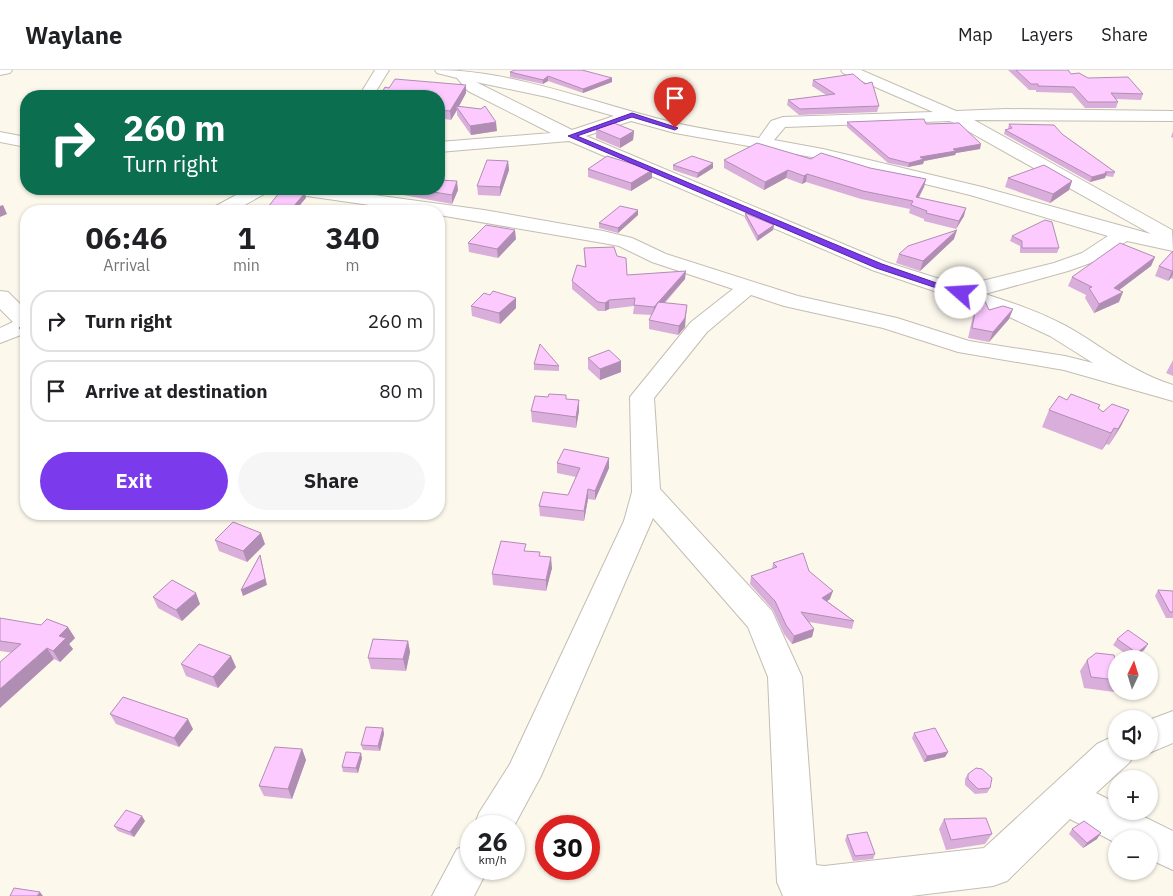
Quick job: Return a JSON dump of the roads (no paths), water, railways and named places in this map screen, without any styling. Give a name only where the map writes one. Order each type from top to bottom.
[{"type":"street","points":[[0,72],[5,70]]},
{"type":"street","points":[[370,90],[382,70]]},
{"type":"street","points":[[442,70],[550,93],[675,128],[763,145],[823,154],[976,191],[1124,234],[1173,245]]},
{"type":"street","points":[[848,70],[892,86],[954,115],[1173,238]]},
{"type":"street","points":[[462,74],[473,88],[571,136],[879,266],[1013,310],[1058,331],[1140,383]]},
{"type":"street","points":[[445,146],[571,136],[632,115]]},
{"type":"street","points":[[763,145],[777,124],[783,122],[954,115],[1173,116]]},
{"type":"street","points":[[0,137],[20,141]]},
{"type":"street","points":[[232,205],[249,195]]},
{"type":"street","points":[[330,195],[392,205]]},
{"type":"street","points":[[445,213],[492,218],[625,242],[659,258],[792,301],[889,323],[966,347],[1065,363],[1173,393]]},
{"type":"street","points":[[961,293],[1062,267],[1089,257],[1124,234]]},
{"type":"street","points":[[500,815],[523,776],[638,521],[646,492],[642,397],[699,328],[749,286]]},
{"type":"street","points":[[0,297],[20,317]]},
{"type":"street","points":[[0,336],[20,326]]},
{"type":"street","points":[[646,492],[761,620],[785,677],[797,882],[824,886],[993,867],[1108,756]]},
{"type":"street","points":[[1158,733],[1173,726]]},
{"type":"street","points":[[1065,797],[1130,830]]},
{"type":"street","points":[[1158,844],[1173,851]]},
{"type":"street","points":[[452,896],[461,880]]}]
